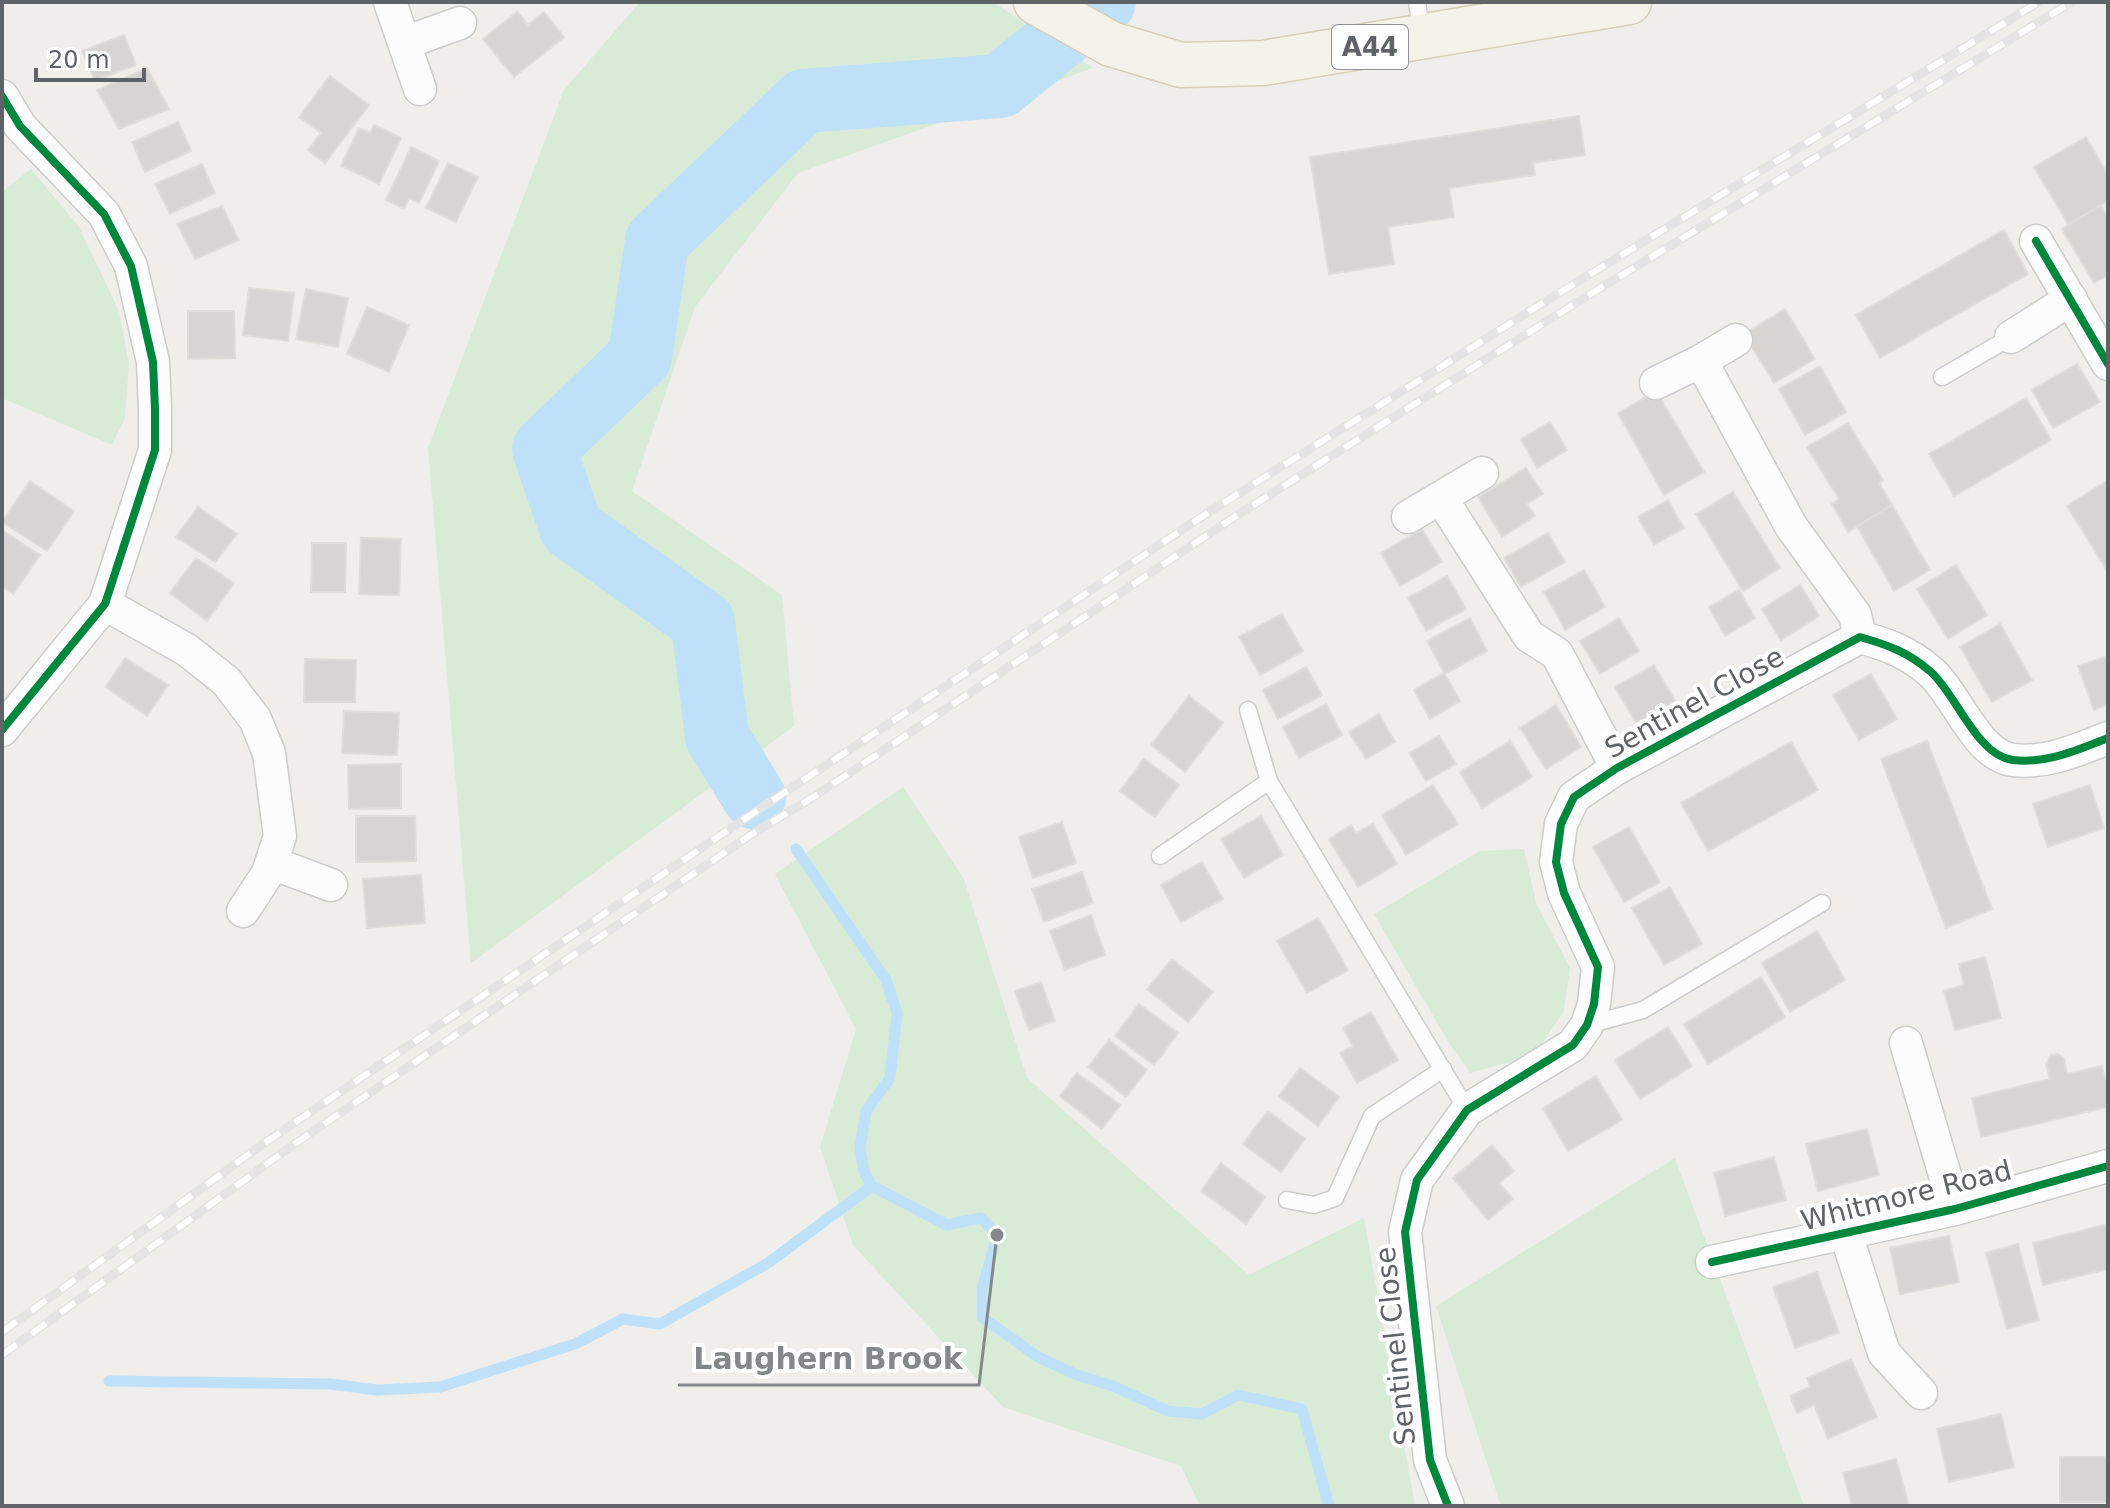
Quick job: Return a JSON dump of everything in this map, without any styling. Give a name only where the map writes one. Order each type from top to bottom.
[{"type":"main road","name":"A44","points":[[1036,2],[1111,44],[1181,65],[1263,63],[1420,20],[1629,2]]},
{"type":"street","points":[[390,2],[420,89]]},
{"type":"street","points":[[404,43],[460,23]]},
{"type":"street","points":[[2,96],[11,132],[104,214],[131,266],[153,362],[155,450],[105,604],[2,730]]},
{"type":"street","points":[[2036,241],[2108,364]]},
{"type":"street","points":[[2011,337],[2071,299]]},
{"type":"street","points":[[1656,383],[1736,340]]},
{"type":"street","points":[[1701,361],[1791,526],[1855,615],[1860,637],[1897,648],[1933,674],[1989,749],[2011,760],[2054,759],[2108,738]]},
{"type":"street","points":[[1408,517],[1482,473]]},
{"type":"street","points":[[1441,498],[1529,636],[1557,654],[1617,768]]},
{"type":"street","points":[[105,604],[187,650],[226,681],[255,719],[269,753],[280,836],[268,873],[243,911]]},
{"type":"street","name":"Sentinel Close","points":[[1448,1506],[1430,1460],[1405,1232],[1417,1180],[1467,1110],[1573,1045],[1587,1025],[1594,1004],[1598,967],[1564,893],[1556,862],[1561,824],[1574,797],[1617,768],[1860,637]]},
{"type":"street","points":[[272,863],[331,885]]},
{"type":"street","name":"Whitmore Road","points":[[1906,1043],[1955,1209]]},
{"type":"street","name":"Whitmore Road","points":[[1712,1262],[1955,1209],[2108,1166]]},
{"type":"street","name":"Whitmore Road","points":[[1846,1234],[1884,1353],[1921,1393]]},
{"type":"lane","points":[[1942,377],[2011,337]]},
{"type":"lane","points":[[1248,710],[1269,781],[1467,1110]]},
{"type":"lane","points":[[1160,856],[1269,781]]},
{"type":"lane","points":[[1587,1025],[1643,1010],[1822,903]]},
{"type":"lane","points":[[1287,1200],[1314,1205],[1335,1198],[1372,1116],[1443,1069]]},
{"type":"green space","points":[[640,2],[993,2],[1093,68],[798,173],[695,307],[632,491],[782,595],[794,726],[471,963],[428,448],[564,90]]},
{"type":"green space","points":[[31,169],[79,227],[119,311],[129,364],[125,418],[112,445],[2,398],[2,192]]},
{"type":"green space","points":[[903,787],[964,879],[1027,1078],[1249,1275],[1364,1218],[1415,1506],[1200,1506],[1181,1466],[1003,1407],[853,1245],[820,1147],[856,1029],[775,874]]},
{"type":"green space","points":[[1524,849],[1536,903],[1570,968],[1564,1011],[1539,1048],[1513,1061],[1470,1073],[1449,1043],[1374,914],[1480,851]]},
{"type":"green space","points":[[1675,1158],[1804,1506],[1504,1506],[1500,1503],[1436,1306]]},
{"type":"building","points":[[517,12],[528,25],[544,12],[564,37],[514,77],[483,39]]},
{"type":"building","points":[[124,35],[136,65],[95,81],[82,51]]},
{"type":"building","points":[[147,68],[169,109],[119,129],[97,90]]},
{"type":"building","points":[[330,76],[369,105],[325,163],[308,150],[321,133],[299,117]]},
{"type":"building","points":[[1579,116],[1585,155],[1533,163],[1535,175],[1449,188],[1454,217],[1388,227],[1394,264],[1329,274],[1310,157]]},
{"type":"building","points":[[178,122],[191,151],[145,172],[132,142]]},
{"type":"building","points":[[374,125],[401,138],[379,184],[341,166],[359,128],[370,133]]},
{"type":"building","points":[[2086,137],[2108,175],[2108,201],[2068,224],[2034,167]]},
{"type":"building","points":[[411,147],[439,161],[419,203],[409,198],[404,209],[386,200]]},
{"type":"building","points":[[448,163],[478,177],[456,222],[426,208]]},
{"type":"building","points":[[202,164],[215,193],[170,214],[155,184]]},
{"type":"building","points":[[2101,205],[2108,218],[2108,275],[2094,283],[2062,229]]},
{"type":"building","points":[[222,206],[239,240],[195,259],[177,224]]},
{"type":"building","points":[[2004,230],[2028,274],[1880,358],[1856,315]]},
{"type":"building","points":[[249,288],[294,293],[288,341],[243,335]]},
{"type":"building","points":[[306,289],[348,298],[338,347],[296,339]]},
{"type":"building","points":[[367,307],[409,325],[389,372],[347,354]]},
{"type":"building","points":[[1785,309],[1815,359],[1774,383],[1744,334]]},
{"type":"building","points":[[188,311],[234,311],[235,358],[188,359]]},
{"type":"building","points":[[2077,364],[2100,402],[2053,428],[2032,390]]},
{"type":"building","points":[[1820,366],[1846,412],[1805,435],[1779,389]]},
{"type":"building","points":[[1656,391],[1704,472],[1664,495],[1618,413]]},
{"type":"building","points":[[2026,398],[2051,440],[1954,496],[1929,454]]},
{"type":"building","points":[[1550,422],[1567,450],[1537,468],[1521,439]]},
{"type":"building","points":[[1848,423],[1883,480],[1879,483],[1892,505],[1848,532],[1832,504],[1839,499],[1807,447]]},
{"type":"building","points":[[1526,468],[1543,494],[1527,504],[1535,516],[1502,537],[1478,497]]},
{"type":"building","points":[[2108,480],[2108,572],[2067,506]]},
{"type":"building","points":[[30,481],[74,511],[47,551],[2,522]]},
{"type":"building","points":[[1733,492],[1780,568],[1743,591],[1696,514]]},
{"type":"building","points":[[1668,500],[1684,528],[1654,545],[1638,517]]},
{"type":"building","points":[[1892,505],[1930,570],[1894,591],[1857,526]]},
{"type":"building","points":[[198,507],[237,534],[215,562],[176,537]]},
{"type":"building","points":[[1422,529],[1442,562],[1400,586],[1381,553]]},
{"type":"building","points":[[2,530],[40,555],[13,594],[2,586]]},
{"type":"building","points":[[1548,533],[1565,562],[1521,587],[1504,558]]},
{"type":"building","points":[[361,538],[401,539],[399,595],[359,594]]},
{"type":"building","points":[[312,543],[346,543],[345,592],[311,592]]},
{"type":"building","points":[[196,558],[234,583],[207,621],[170,593]]},
{"type":"building","points":[[1956,565],[1987,615],[1948,639],[1917,589]]},
{"type":"building","points":[[1584,570],[1605,607],[1565,630],[1544,592]]},
{"type":"building","points":[[1447,576],[1466,609],[1426,631],[1408,598]]},
{"type":"building","points":[[1800,585],[1819,616],[1781,640],[1762,609]]},
{"type":"building","points":[[1739,590],[1755,618],[1725,636],[1709,607]]},
{"type":"building","points":[[1282,614],[1303,651],[1260,675],[1239,637]]},
{"type":"building","points":[[1470,618],[1487,651],[1445,674],[1427,641]]},
{"type":"building","points":[[1619,618],[1639,651],[1600,674],[1580,641]]},
{"type":"building","points":[[2000,624],[2032,680],[1992,702],[1960,647]]},
{"type":"building","points":[[2108,656],[2108,704],[2094,710],[2078,666]]},
{"type":"building","points":[[125,658],[168,685],[147,716],[106,687]]},
{"type":"building","points":[[305,659],[356,660],[355,702],[304,702]]},
{"type":"building","points":[[1654,665],[1675,701],[1636,723],[1615,687]]},
{"type":"building","points":[[1306,667],[1322,695],[1278,719],[1263,690]]},
{"type":"building","points":[[1444,673],[1460,701],[1430,719],[1414,690]]},
{"type":"building","points":[[1871,674],[1897,719],[1859,740],[1833,695]]},
{"type":"building","points":[[1189,696],[1223,723],[1185,772],[1151,745]]},
{"type":"building","points":[[1326,704],[1342,735],[1299,758],[1283,727]]},
{"type":"building","points":[[1556,705],[1581,747],[1546,769],[1520,728]]},
{"type":"building","points":[[344,711],[399,713],[397,755],[342,753]]},
{"type":"building","points":[[1379,714],[1395,742],[1366,759],[1349,732]]},
{"type":"building","points":[[1439,736],[1456,764],[1426,781],[1409,753]]},
{"type":"building","points":[[1510,741],[1532,777],[1482,808],[1460,772]]},
{"type":"building","points":[[1927,741],[1992,909],[1946,928],[1881,759]]},
{"type":"building","points":[[1791,742],[1818,790],[1708,851],[1681,803]]},
{"type":"building","points":[[1144,759],[1179,785],[1155,817],[1120,791]]},
{"type":"building","points":[[401,764],[401,808],[349,809],[348,765]]},
{"type":"building","points":[[1433,785],[1458,824],[1406,855],[1382,815]]},
{"type":"building","points":[[2090,785],[2104,828],[2048,847],[2033,804]]},
{"type":"building","points":[[356,816],[415,816],[416,861],[356,862]]},
{"type":"building","points":[[1261,816],[1283,855],[1244,878],[1221,839]]},
{"type":"building","points":[[1062,822],[1076,863],[1033,878],[1019,837]]},
{"type":"building","points":[[1373,824],[1397,864],[1358,887],[1329,839],[1351,825],[1356,833]]},
{"type":"building","points":[[1629,827],[1660,882],[1624,902],[1593,847]]},
{"type":"building","points":[[1202,862],[1223,899],[1181,922],[1161,885]]},
{"type":"building","points":[[1082,872],[1093,903],[1044,922],[1032,889]]},
{"type":"building","points":[[421,875],[425,923],[367,928],[363,879]]},
{"type":"building","points":[[1670,887],[1702,944],[1664,965],[1632,908]]},
{"type":"building","points":[[1091,915],[1105,955],[1065,970],[1050,931]]},
{"type":"building","points":[[1318,918],[1348,970],[1307,993],[1277,941]]},
{"type":"building","points":[[1817,931],[1845,980],[1790,1012],[1762,963]]},
{"type":"building","points":[[1985,957],[2001,1018],[1955,1030],[1944,991],[1964,985],[1959,964]]},
{"type":"building","points":[[1172,959],[1213,992],[1188,1022],[1147,989]]},
{"type":"building","points":[[1761,977],[1785,1017],[1708,1064],[1684,1024]]},
{"type":"building","points":[[1041,982],[1055,1021],[1029,1030],[1015,991]]},
{"type":"building","points":[[1139,1004],[1178,1033],[1154,1065],[1115,1036]]},
{"type":"building","points":[[1371,1012],[1398,1060],[1357,1083],[1340,1053],[1353,1046],[1343,1028]]},
{"type":"building","points":[[1668,1027],[1692,1066],[1640,1099],[1615,1060]]},
{"type":"building","points":[[1109,1040],[1147,1070],[1126,1097],[1088,1067]]},
{"type":"building","points":[[2058,1054],[2064,1059],[2067,1074],[2102,1066],[2105,1079],[2108,1079],[2108,1107],[1981,1137],[1972,1098],[2050,1079],[2046,1064],[2051,1055]]},
{"type":"building","points":[[1300,1068],[1339,1097],[1318,1126],[1279,1096]]},
{"type":"building","points":[[1077,1073],[1120,1105],[1102,1129],[1060,1096]]},
{"type":"building","points":[[1596,1076],[1622,1120],[1568,1151],[1543,1108]]},
{"type":"building","points":[[1268,1111],[1305,1139],[1281,1172],[1243,1144]]},
{"type":"building","points":[[1867,1129],[1879,1175],[1818,1191],[1806,1144]]},
{"type":"building","points":[[1492,1145],[1514,1171],[1499,1183],[1513,1199],[1488,1220],[1453,1178]]},
{"type":"building","points":[[1774,1157],[1786,1200],[1725,1216],[1714,1173]]},
{"type":"building","points":[[1221,1163],[1265,1197],[1246,1224],[1201,1191]]},
{"type":"building","points":[[2108,1224],[2108,1269],[2043,1285],[2033,1243]]},
{"type":"building","points":[[1949,1236],[1959,1282],[1900,1294],[1890,1248]]},
{"type":"building","points":[[2018,1244],[2039,1320],[2007,1329],[1986,1253]]},
{"type":"building","points":[[1817,1272],[1839,1333],[1795,1348],[1773,1287]]},
{"type":"building","points":[[1851,1359],[1877,1417],[1828,1439],[1814,1405],[1797,1413],[1790,1396],[1810,1387],[1807,1378]]},
{"type":"building","points":[[2001,1414],[2014,1467],[1949,1482],[1937,1429]]},
{"type":"building","points":[[2060,1457],[2108,1457],[2108,1502],[2060,1502]]},
{"type":"building","points":[[1896,1459],[1909,1506],[1852,1506],[1843,1473]]},
{"type":"waterway","points":[[754,797],[717,737],[703,622],[571,528],[544,449],[640,357],[657,241],[804,101],[1000,86],[1104,2]]},
{"type":"waterway","points":[[796,849],[886,980],[897,1013],[890,1078],[866,1111],[860,1148],[864,1172],[872,1186],[947,1225],[981,1218],[997,1235],[982,1289],[982,1317],[1038,1357],[1168,1411],[1202,1414],[1238,1395],[1302,1409],[1329,1506]]},
{"type":"waterway","points":[[109,1381],[330,1384],[377,1390],[440,1387],[575,1344],[623,1319],[660,1324],[768,1263],[872,1186]]},
{"type":"railway","points":[[2,1332],[263,1144],[737,824],[1209,512],[1554,296],[2039,2]]},
{"type":"railway","points":[[2,1355],[293,1145],[749,836],[815,796],[1239,514],[1584,298],[2072,2]]},
{"type":"cycle path","points":[[2,96],[20,126],[104,214],[131,266],[153,362],[155,409],[155,450],[105,604],[2,730]]},
{"type":"cycle path","points":[[2036,241],[2108,364]]},
{"type":"cycle path","points":[[1448,1506],[1430,1460],[1405,1232],[1417,1180],[1467,1110],[1573,1045],[1587,1025],[1594,1004],[1598,967],[1564,893],[1556,862],[1561,824],[1574,797],[1617,768],[1860,637],[1897,650],[1931,672],[1978,736],[2000,756],[2013,760],[2038,760],[2108,738]]},
{"type":"cycle path","points":[[1712,1262],[1955,1209],[2108,1166]]},
{"type":"place","name":"Laughern Brook","points":[[997,1235]]}]
